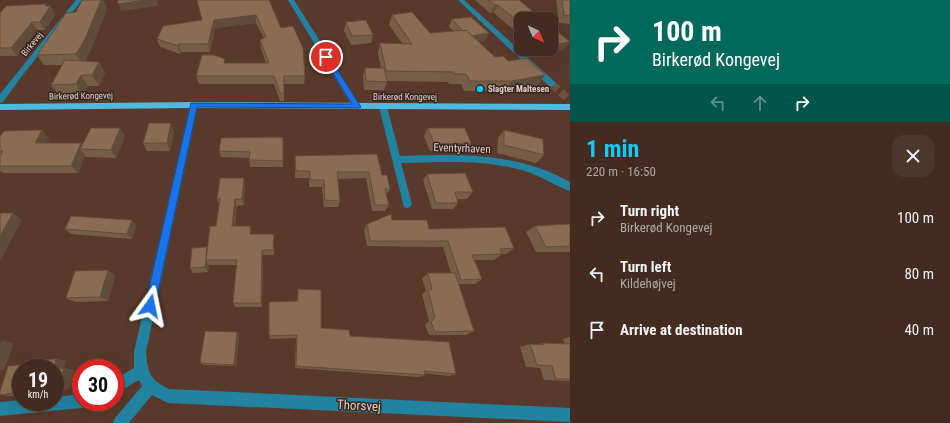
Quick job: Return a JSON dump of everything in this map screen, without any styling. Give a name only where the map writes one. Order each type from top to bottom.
[{"type":"main road","name":"Birkerød Kongevej","points":[[0,107],[194,105],[570,107]]},
{"type":"street","name":"Birkevej","points":[[0,100],[19,74],[79,0]]},
{"type":"street","points":[[291,0],[357,107]]},
{"type":"street","points":[[462,0],[552,84]]},
{"type":"street","points":[[120,423],[150,387],[140,371],[140,352],[194,105]]},
{"type":"street","points":[[383,107],[407,204]]},
{"type":"street","name":"Eventyrhaven","points":[[396,160],[480,159],[511,164],[555,177],[570,187]]},
{"type":"street","points":[[124,381],[140,371]]},
{"type":"street","name":"Thorsvej","points":[[150,387],[168,396],[570,415]]},
{"type":"street","points":[[0,409],[72,402]]},
{"type":"building","points":[[82,0],[101,0],[85,39],[76,54],[37,55],[66,13],[76,12]]},
{"type":"building","points":[[118,0],[146,0],[118,4]]},
{"type":"building","points":[[197,0],[269,0],[281,28],[293,26],[303,48],[305,76],[284,76],[284,93],[280,93],[274,76],[196,76],[202,55],[214,55],[225,59],[224,63],[269,63],[260,40],[266,37],[256,15],[214,20],[208,44],[178,44],[178,46],[157,39],[163,26],[202,20]]},
{"type":"building","points":[[488,0],[519,0],[534,12],[514,12],[514,18],[498,5],[495,5]]},
{"type":"building","points":[[562,0],[570,0],[570,16],[564,15]]},
{"type":"building","points":[[46,4],[45,6],[50,6],[40,22],[32,22],[11,48],[0,48],[0,13],[6,6]]},
{"type":"building","points":[[412,12],[430,33],[466,30],[495,57],[503,56],[508,61],[527,58],[545,75],[512,81],[470,81],[466,74],[454,74],[454,72],[386,71],[380,43],[412,44],[392,15]]},
{"type":"building","points":[[471,17],[489,33],[472,36],[466,30],[463,31],[452,19]]},
{"type":"building","points":[[366,20],[373,35],[352,36],[346,22]]},
{"type":"building","points":[[558,32],[570,42],[558,44]]},
{"type":"building","points":[[65,60],[99,62],[92,75],[81,75],[76,84],[51,85]]},
{"type":"building","points":[[365,68],[384,68],[387,82],[366,81]]},
{"type":"building","points":[[149,123],[171,123],[167,143],[143,143]]},
{"type":"building","points":[[91,128],[120,128],[111,150],[80,149]]},
{"type":"building","points":[[428,128],[465,128],[471,143],[434,144]]},
{"type":"building","points":[[42,130],[35,143],[81,143],[71,166],[0,166],[0,156],[3,151],[0,151],[0,135],[4,131]]},
{"type":"building","points":[[504,130],[543,139],[544,155],[504,145]]},
{"type":"building","points":[[283,137],[283,161],[249,160],[250,152],[219,151],[221,138]]},
{"type":"building","points":[[377,154],[382,175],[387,175],[390,189],[385,189],[389,205],[375,205],[369,172],[337,172],[340,201],[325,200],[324,180],[310,180],[310,171],[296,171],[295,156]]},
{"type":"building","points":[[465,173],[473,192],[455,192],[458,203],[436,203],[427,174]]},
{"type":"building","points":[[220,178],[244,178],[242,199],[235,199],[232,226],[250,226],[250,234],[274,234],[273,250],[262,250],[261,303],[233,303],[237,260],[206,260],[210,226],[216,226],[220,199],[217,199]]},
{"type":"building","points":[[0,213],[13,213],[0,236]]},
{"type":"building","points":[[391,214],[392,220],[427,220],[429,229],[505,227],[514,248],[500,249],[502,254],[472,255],[482,279],[461,280],[448,241],[370,241],[367,224]]},
{"type":"building","points":[[71,216],[132,220],[127,234],[65,229]]},
{"type":"building","points":[[570,224],[570,246],[546,247],[535,226]]},
{"type":"building","points":[[207,247],[205,267],[190,268],[192,248]]},
{"type":"building","points":[[108,270],[100,297],[66,298],[75,271]]},
{"type":"building","points":[[428,273],[455,273],[474,331],[435,332],[431,322],[435,318],[428,290],[432,289]]},
{"type":"building","points":[[298,289],[321,290],[321,328],[349,330],[350,336],[449,342],[456,374],[424,371],[425,375],[296,366],[297,335],[269,336],[269,302],[298,301]]},
{"type":"building","points":[[205,331],[237,332],[234,365],[200,363]]},
{"type":"building","points":[[543,343],[570,344],[570,379],[556,379],[552,366],[537,365],[530,344],[544,345]]},
{"type":"building","points":[[8,366],[12,366],[12,393],[0,395],[0,392]]},
{"type":"tunnel","points":[[552,84],[570,101]]},
{"type":"place","name":"Slagter Maltesen","points":[[480,89]]},
{"type":"route","points":[[150,306],[194,105],[357,107],[326,57]]}]
